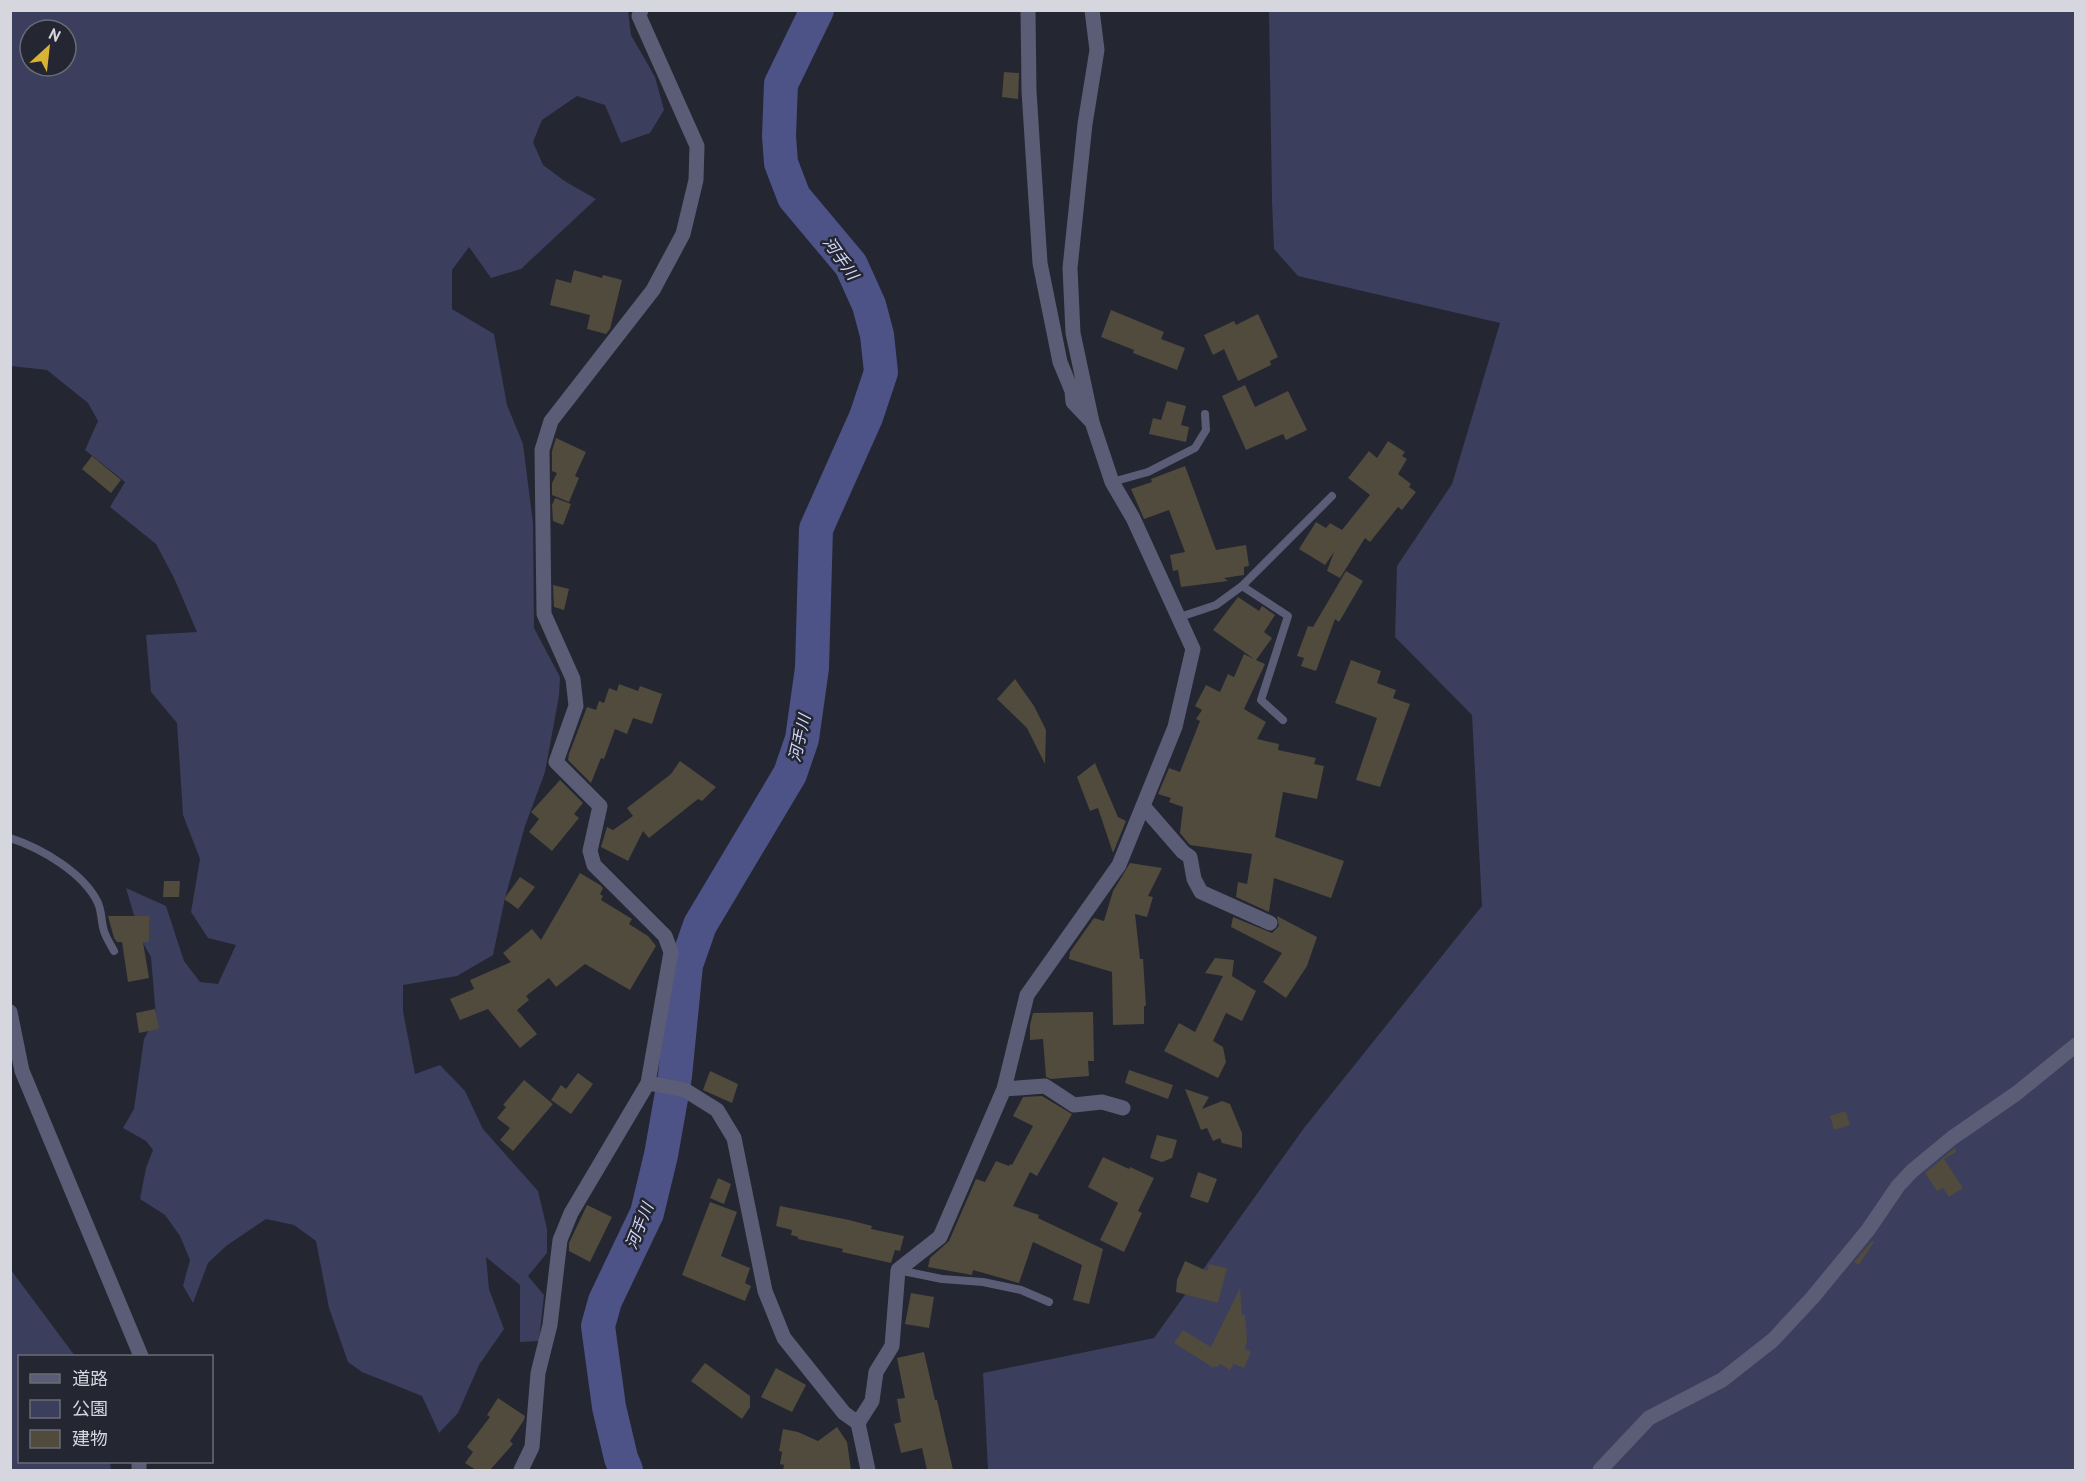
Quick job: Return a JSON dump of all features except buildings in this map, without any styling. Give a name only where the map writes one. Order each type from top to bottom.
[{"type":"street","points":[[521,1470],[532,1448],[538,1373],[550,1324],[560,1240],[571,1213],[656,1084],[671,952],[665,936],[594,865],[590,850],[600,806],[556,762],[576,706],[573,679],[544,614],[543,450],[551,421],[653,290],[683,234],[696,180],[697,146],[639,16],[641,10]]},
{"type":"street","points":[[1028,10],[1029,91],[1040,263],[1060,362],[1072,391],[1073,402],[1092,422]]},
{"type":"street","points":[[858,1423],[872,1401],[876,1372],[892,1346],[898,1270],[940,1237],[1004,1089],[1027,995],[1119,865],[1175,727],[1193,649],[1133,518],[1112,482],[1092,422],[1073,333],[1070,268],[1085,124],[1097,50],[1092,10]]},
{"type":"street","points":[[1143,806],[1190,857],[1194,879],[1201,892],[1270,923]]},
{"type":"street","points":[[10,1012],[22,1071],[141,1355]]},
{"type":"street","points":[[1600,1470],[1649,1418],[1722,1380],[1773,1340],[1813,1297],[1868,1230],[1898,1186],[1912,1171],[1952,1138],[2018,1094],[2076,1045]]},
{"type":"street","points":[[656,1084],[685,1090],[717,1110],[734,1138],[765,1291],[784,1338],[844,1413],[858,1423],[868,1470]]},
{"type":"street","points":[[1004,1089],[1045,1086],[1074,1105],[1102,1102],[1123,1108]]},
{"type":"lane","points":[[1112,482],[1148,472],[1195,448],[1206,430],[1205,414]]},
{"type":"lane","points":[[1180,617],[1216,605],[1242,586],[1332,496]]},
{"type":"lane","points":[[1242,586],[1288,616],[1261,700],[1283,720]]},
{"type":"lane","points":[[10,838],[28,843],[60,863],[86,885],[98,904],[105,933],[114,951]]},
{"type":"lane","points":[[898,1270],[942,1279],[983,1282],[1021,1290],[1049,1302]]},
{"type":"green space","points":[[11,11],[628,11],[631,35],[655,77],[664,110],[650,133],[621,143],[605,105],[577,96],[542,120],[533,142],[543,165],[566,182],[596,199],[521,269],[491,278],[469,247],[452,270],[452,309],[494,334],[507,405],[523,444],[533,523],[534,628],[560,677],[559,696],[545,772],[525,826],[505,898],[493,955],[457,976],[403,985],[403,1011],[415,1074],[440,1065],[465,1091],[483,1129],[538,1191],[547,1229],[547,1253],[528,1276],[544,1295],[539,1341],[520,1342],[520,1285],[486,1257],[489,1289],[504,1329],[479,1365],[458,1413],[439,1433],[422,1396],[362,1372],[348,1362],[329,1308],[316,1241],[294,1225],[266,1219],[226,1246],[208,1263],[193,1303],[183,1286],[190,1260],[180,1236],[165,1215],[140,1199],[146,1168],[153,1150],[146,1141],[123,1128],[134,1109],[144,1039],[156,1017],[151,957],[143,943],[126,888],[166,906],[184,961],[200,982],[218,984],[236,945],[208,938],[191,912],[200,859],[183,815],[177,723],[151,692],[146,635],[197,632],[174,578],[156,544],[110,507],[125,482],[85,450],[98,421],[88,403],[47,370],[11,366]]},
{"type":"green space","points":[[1269,11],[2075,11],[2075,1470],[988,1470],[983,1373],[1154,1338],[1304,1128],[1482,906],[1472,715],[1395,637],[1397,566],[1452,484],[1500,323],[1298,276],[1274,249]]},
{"type":"green space","points":[[11,1270],[74,1355],[18,1355],[18,1463],[110,1463],[111,1470],[11,1470]]},
{"type":"waterway","name":"河手川","points":[[626,1470],[609,1407],[598,1326],[605,1301],[647,1213],[661,1155],[675,1076],[686,965],[700,925],[790,774],[802,739],[812,668],[816,529],[866,417],[881,372],[877,335],[869,305],[851,265],[794,197],[781,163],[779,136],[781,84],[817,10]]}]
